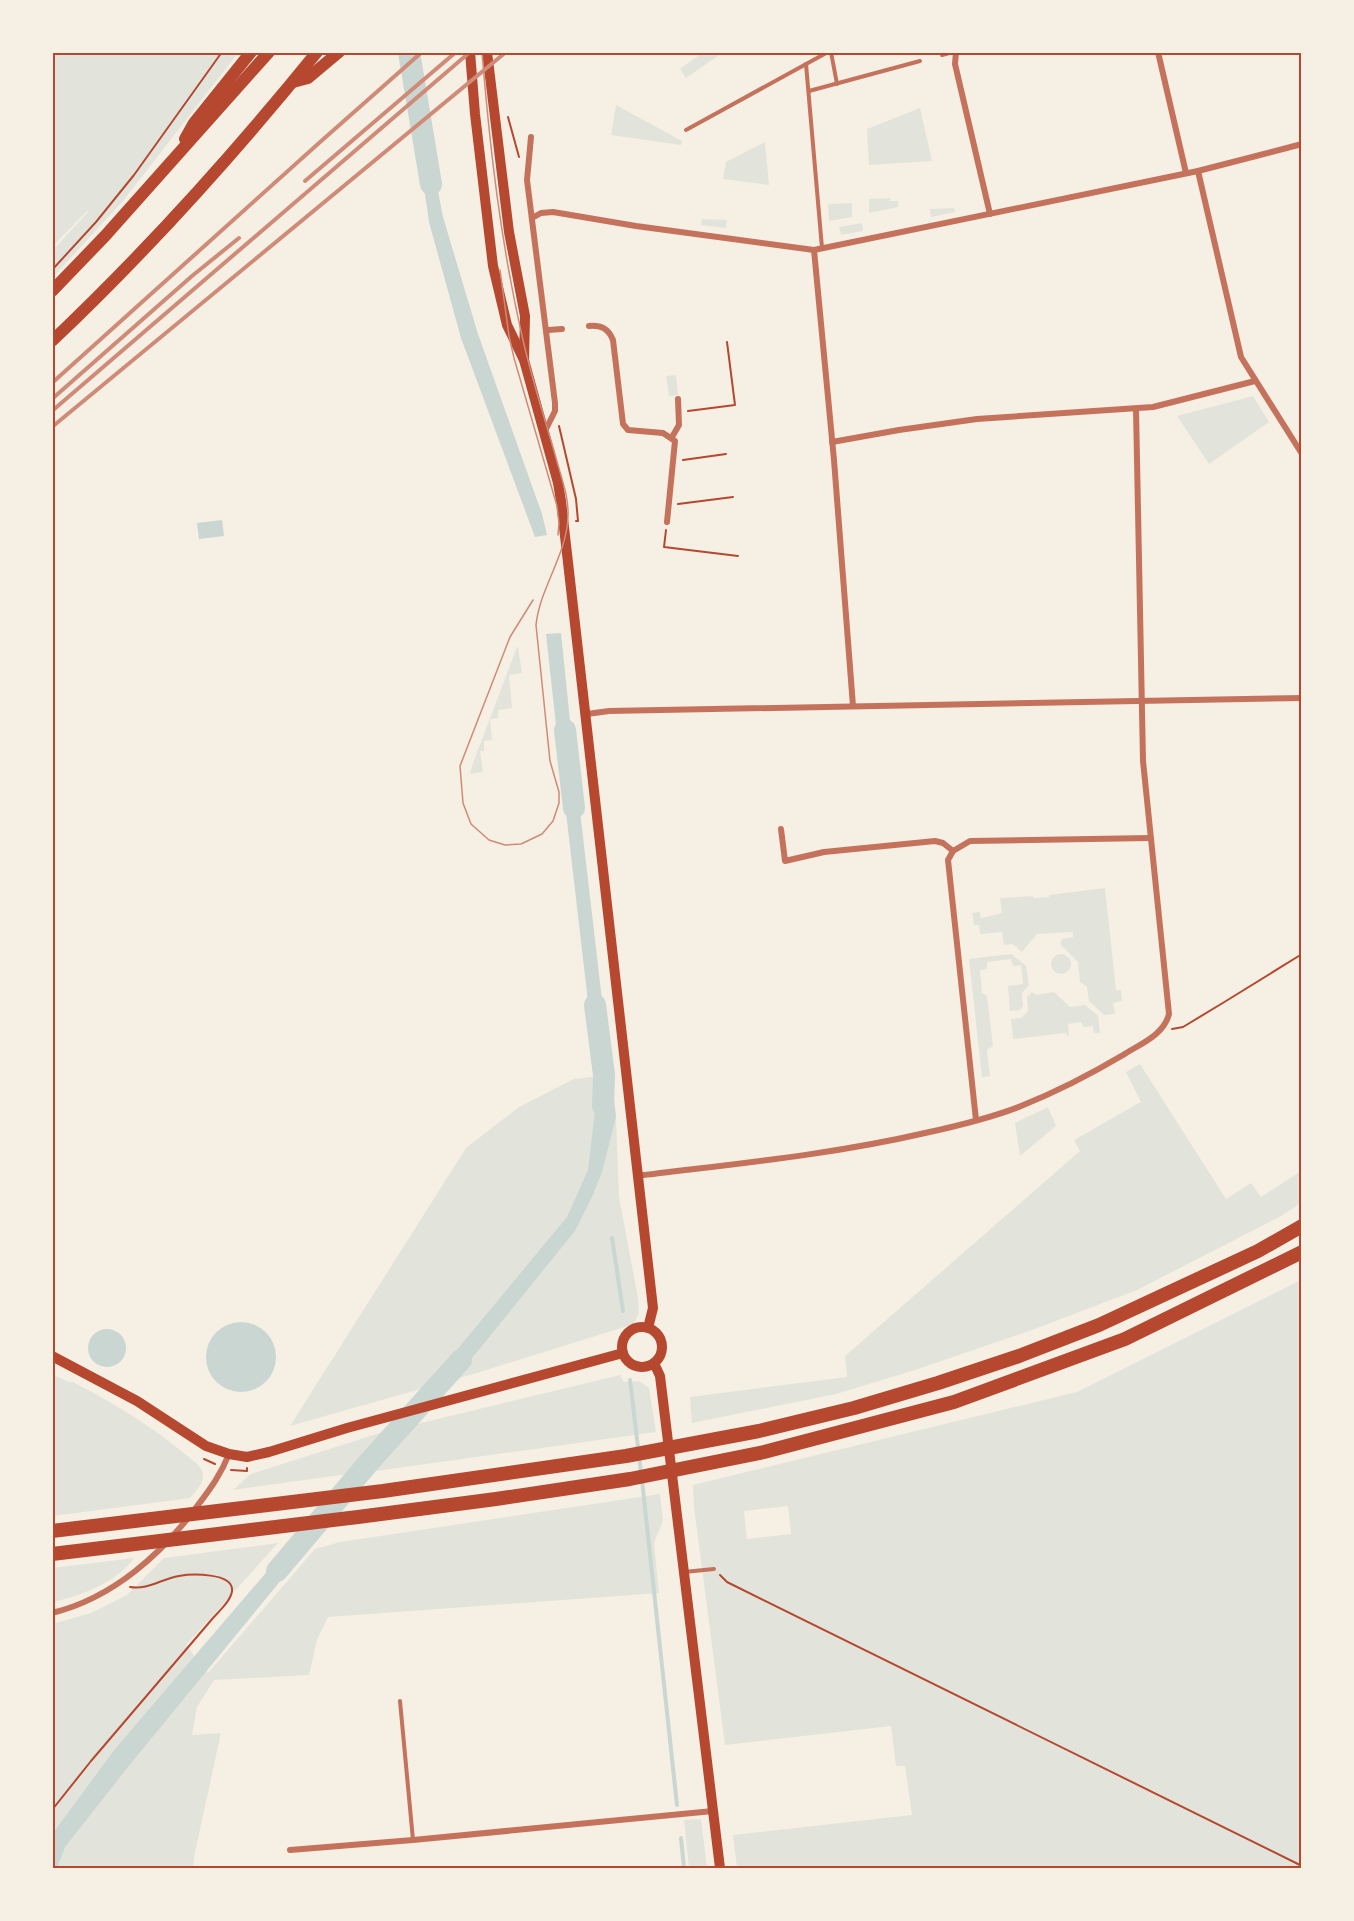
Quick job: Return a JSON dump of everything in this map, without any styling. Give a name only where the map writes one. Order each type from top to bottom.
[{"type":"highway","points":[[176,156],[194,123],[251,52]]},
{"type":"highway","points":[[52,291],[269,52]]},
{"type":"highway","points":[[52,341],[186,205],[317,52]]},
{"type":"highway","points":[[293,82],[308,78],[339,52]]},
{"type":"highway","points":[[52,1531],[383,1491],[626,1456],[759,1431],[886,1399],[1019,1356],[1099,1325],[1258,1251],[1302,1226]]},
{"type":"highway","points":[[52,1554],[358,1517],[630,1479],[764,1452],[954,1402],[1103,1347],[1135,1334],[1302,1252]]},
{"type":"main road","points":[[470,52],[493,266],[507,325],[524,360],[561,501],[653,1308],[648,1328]]},
{"type":"main road","points":[[487,52],[500,175],[525,316],[524,360]]},
{"type":"main road","points":[[636,1328],[648,1328],[653,1330],[661,1340],[661,1353],[654,1363],[644,1367],[633,1365],[623,1353],[623,1341],[626,1335],[636,1328]]},
{"type":"main road","points":[[52,1356],[137,1401],[206,1446],[229,1454],[247,1456],[258,1455],[347,1428],[623,1353]]},
{"type":"main road","points":[[654,1363],[660,1376],[720,1869]]},
{"type":"street","points":[[954,52],[990,214]]},
{"type":"street","points":[[1158,52],[1186,173]]},
{"type":"street","points":[[531,137],[527,180],[555,392],[555,411],[544,433]]},
{"type":"street","points":[[532,218],[541,213],[553,212],[636,226],[814,250],[1198,171],[1302,144]]},
{"type":"street","points":[[1198,171],[1241,357],[1302,454]]},
{"type":"street","points":[[814,250],[853,706]]},
{"type":"street","points":[[589,326],[602,326],[613,339],[623,423],[628,430],[663,433],[672,437],[676,445],[667,522]]},
{"type":"street","points":[[548,330],[562,329]]},
{"type":"street","points":[[832,442],[977,419],[1153,407],[1256,381]]},
{"type":"street","points":[[672,437],[679,425],[678,399]]},
{"type":"street","points":[[637,1176],[862,1147],[976,1120],[1048,1094],[1109,1062],[1160,1031],[1167,1023],[1169,1014],[1143,761],[1136,409]]},
{"type":"street","points":[[587,714],[618,711],[1302,698]]},
{"type":"street","points":[[781,829],[785,861],[824,852],[934,841],[944,843],[953,851]]},
{"type":"street","points":[[976,1120],[948,860],[953,851],[970,841],[1150,838]]},
{"type":"street","points":[[52,1612],[87,1601],[116,1585],[141,1567],[180,1530],[216,1483],[229,1454]]},
{"type":"street","points":[[290,1850],[713,1811]]},
{"type":"lane","points":[[686,130],[829,52],[837,84]]},
{"type":"lane","points":[[942,56],[954,52]]},
{"type":"lane","points":[[809,91],[920,61]]},
{"type":"lane","points":[[806,64],[822,248]]},
{"type":"lane","points":[[683,1572],[714,1569]]},
{"type":"lane","points":[[400,1701],[413,1840]]},
{"type":"path","points":[[52,270],[96,222],[134,175],[222,52]]},
{"type":"path","points":[[507,115],[518,155],[527,170]]},
{"type":"path","points":[[680,412],[735,405],[727,342]]},
{"type":"path","points":[[555,411],[576,499],[578,521]]},
{"type":"path","points":[[674,461],[726,454]]},
{"type":"path","points":[[669,505],[733,497]]},
{"type":"path","points":[[667,522],[664,547],[738,556]]},
{"type":"path","points":[[1160,1031],[1183,1027],[1302,954]]},
{"type":"path","points":[[714,1569],[727,1581],[1302,1866]]},
{"type":"path","points":[[52,1810],[228,1600],[232,1591],[230,1584],[224,1580],[199,1575],[172,1577],[141,1589],[116,1585]]},
{"type":"shaded area","points":[[53,53],[238,53],[123,201],[53,277],[52,251],[88,212],[53,246]]},
{"type":"shaded area","points":[[702,53],[722,53],[686,78],[680,69]]},
{"type":"shaded area","points":[[616,105],[682,141],[681,145],[611,135]]},
{"type":"shaded area","points":[[920,108],[932,161],[869,165],[867,129]]},
{"type":"shaded area","points":[[426,124],[429,137],[418,145],[416,132]]},
{"type":"shaded area","points":[[765,142],[769,185],[723,179],[726,162]]},
{"type":"shaded area","points":[[430,151],[443,217],[478,334],[542,514],[547,535],[535,537],[461,338],[429,222],[420,159]]},
{"type":"shaded area","points":[[890,198],[890,201],[898,201],[898,207],[869,213],[869,199]]},
{"type":"shaded area","points":[[852,203],[852,217],[829,221],[828,204]]},
{"type":"shaded area","points":[[954,208],[955,212],[931,217],[930,209]]},
{"type":"shaded area","points":[[702,219],[727,220],[726,228],[701,225]]},
{"type":"shaded area","points":[[862,223],[863,231],[841,235],[839,227]]},
{"type":"shaded area","points":[[676,375],[678,395],[669,396],[666,376]]},
{"type":"shaded area","points":[[1253,396],[1269,422],[1209,464],[1177,416]]},
{"type":"shaded area","points":[[222,520],[224,536],[199,539],[197,523]]},
{"type":"shaded area","points":[[561,633],[574,760],[560,762],[546,634]]},
{"type":"shaded area","points":[[517,647],[522,673],[509,675],[512,708],[498,710],[498,718],[490,719],[492,740],[484,741],[484,751],[480,751],[483,772],[470,774],[473,763]]},
{"type":"shaded area","points":[[576,777],[606,1034],[592,1036],[562,778]]},
{"type":"shaded area","points":[[1105,888],[1116,990],[1121,990],[1122,1001],[1113,1003],[1115,1014],[1104,1015],[1089,1001],[1087,987],[1080,982],[1078,962],[1060,944],[1062,939],[1073,937],[1073,932],[1037,934],[1022,952],[1013,944],[1004,945],[1002,932],[980,934],[979,925],[974,925],[972,913],[980,912],[981,918],[1002,913],[1000,898],[1049,897],[1049,895]]},
{"type":"shaded area","points":[[1011,954],[1026,966],[1029,985],[1022,993],[1023,1006],[1020,1010],[1010,1011],[1008,986],[1023,984],[1021,965],[1013,966],[1011,959],[987,962],[987,969],[980,970],[982,993],[987,996],[993,1046],[987,1050],[990,1076],[982,1077],[969,959]]},
{"type":"shaded area","points":[[1057,954],[1065,954],[1071,960],[1071,968],[1065,974],[1057,974],[1051,968],[1051,960]]},
{"type":"shaded area","points":[[1032,992],[1036,995],[1054,992],[1070,1007],[1085,1005],[1098,1016],[1100,1033],[1094,1033],[1093,1026],[1084,1027],[1081,1022],[1068,1024],[1069,1035],[1067,1036],[1066,1033],[1013,1039],[1011,1019],[1021,1018],[1028,1011],[1027,997]]},
{"type":"shaded area","points":[[1140,1064],[1226,1199],[1251,1183],[1261,1197],[1301,1171],[1301,1203],[1281,1216],[1137,1290],[1032,1330],[836,1394],[692,1423],[690,1397],[847,1377],[845,1356],[1080,1151],[1074,1140],[1141,1102],[1126,1072]]},
{"type":"shaded area","points":[[611,1074],[616,1116],[602,1172],[575,1231],[455,1379],[426,1387],[567,1217],[588,1170],[599,1076]]},
{"type":"shaded area","points":[[599,1076],[610,1080],[616,1116],[619,1197],[638,1298],[639,1313],[634,1324],[470,1375],[290,1426],[466,1148],[519,1107],[574,1079]]},
{"type":"shaded area","points":[[1048,1107],[1056,1126],[1020,1156],[1015,1123]]},
{"type":"shaded area","points":[[1301,1280],[1301,1868],[737,1868],[733,1835],[912,1815],[905,1766],[896,1766],[891,1726],[725,1745],[693,1485],[1077,1392]],"holes":[[[788,1506],[791,1534],[747,1539],[744,1511]]]},
{"type":"shaded area","points":[[241,1322],[254,1325],[266,1332],[273,1344],[276,1357],[273,1370],[266,1382],[254,1389],[241,1392],[228,1389],[216,1382],[209,1370],[206,1357],[209,1344],[216,1332],[228,1325]]},
{"type":"shaded area","points":[[107,1329],[121,1334],[126,1348],[121,1362],[107,1367],[93,1362],[88,1348],[93,1334]]},
{"type":"shaded area","points":[[52,1374],[105,1399],[182,1451],[196,1463],[202,1472],[202,1481],[197,1490],[190,1498],[53,1516]]},
{"type":"shaded area","points":[[620,1375],[624,1382],[639,1381],[649,1388],[656,1432],[369,1472],[405,1427]]},
{"type":"shaded area","points":[[405,1427],[369,1472],[355,1473],[386,1431]]},
{"type":"shaded area","points":[[386,1431],[355,1473],[233,1490],[251,1474]]},
{"type":"shaded area","points":[[660,1494],[663,1521],[654,1543],[659,1593],[328,1617],[317,1640],[309,1675],[214,1680],[197,1707],[192,1735],[221,1733],[193,1868],[53,1868],[52,1624],[91,1613],[127,1595],[164,1558],[278,1543],[186,1645],[208,1673],[315,1549],[340,1542]]},
{"type":"shaded area","points":[[309,1546],[132,1762],[65,1847],[57,1868],[53,1868],[53,1833],[115,1749],[288,1547]]},
{"type":"shaded area","points":[[134,1558],[127,1567],[98,1587],[53,1602],[53,1568]]},
{"type":"shaded area","points":[[701,1819],[707,1868],[689,1868],[684,1820]]},
{"type":"waterway","points":[[409,52],[431,184]]},
{"type":"waterway","points":[[565,730],[574,808]]},
{"type":"waterway","points":[[595,1005],[604,1075],[603,1106]]},
{"type":"waterway","points":[[612,1238],[623,1311]]},
{"type":"waterway","points":[[277,1571],[370,1461],[461,1360]]},
{"type":"waterway","points":[[630,1380],[641,1473]]},
{"type":"waterway","points":[[642,1480],[677,1805]]},
{"type":"waterway","points":[[681,1838],[684,1868]]},
{"type":"tram line","points":[[482,52],[493,161],[508,269],[534,385],[564,487],[568,509],[567,530],[538,611],[536,625],[550,761],[559,792],[559,803],[553,821],[542,834],[521,844],[505,845],[489,840],[471,824],[463,803],[460,766],[510,637],[533,600]]},
{"type":"tram line","points":[[500,270],[509,336],[557,506],[558,535]]},
{"type":"railway","points":[[52,383],[422,52]]},
{"type":"railway","points":[[305,181],[456,52]]},
{"type":"railway","points":[[52,411],[470,52]]},
{"type":"railway","points":[[52,427],[506,52]]},
{"type":"railway","points":[[52,399],[192,276],[239,238]]}]
